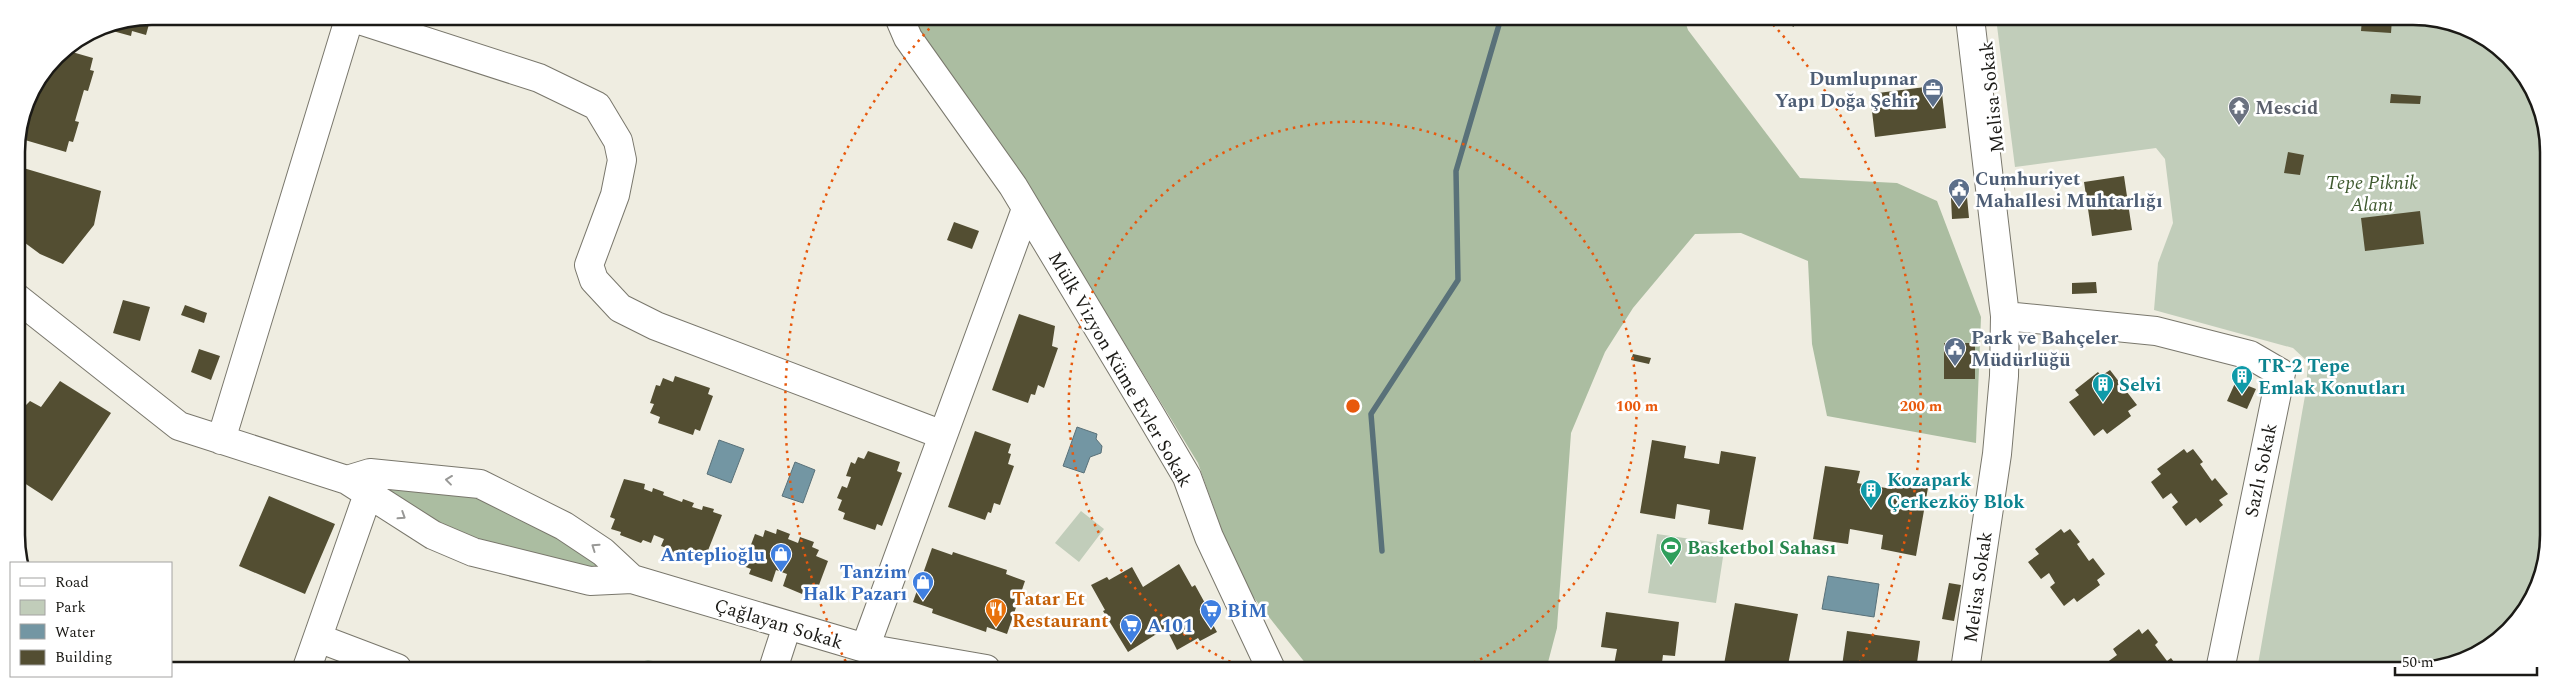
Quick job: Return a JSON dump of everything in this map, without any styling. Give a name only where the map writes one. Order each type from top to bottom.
[{"type":"street","points":[[221,440],[348,25]]},
{"type":"street","points":[[375,25],[539,78],[597,106],[618,142],[622,160],[614,195],[589,265],[594,280],[620,308],[656,326],[943,435]]},
{"type":"street","name":"Mülk Vizyon Küme Evler Sokak","points":[[902,25],[908,38],[1013,186],[1187,477],[1209,537],[1268,662]]},
{"type":"street","name":"Melisa Sokak","points":[[1966,662],[1997,454],[2004,376],[2005,316],[1971,25]]},
{"type":"street","name":"Melisa Sokak","points":[[1983,25],[1999,160],[1991,205]]},
{"type":"street","points":[[865,648],[1026,209]]},
{"type":"street","points":[[25,304],[179,426],[357,487],[433,535],[473,552],[590,581],[632,578]]},
{"type":"street","name":"Sazlı Sokak","points":[[2005,316],[2156,331],[2250,355],[2281,373],[2259,437],[2221,662]]},
{"type":"street","points":[[309,662],[318,638],[357,487],[370,473],[480,484],[564,526],[602,552],[632,578]]},
{"type":"street","name":"Çağlayan Sokak","points":[[632,578],[865,648],[946,662]]},
{"type":"street","points":[[775,662],[787,626]]},
{"type":"street","points":[[318,638],[381,662]]},
{"type":"green space","points":[[914,25],[1686,25],[1688,30],[1800,178],[1897,183],[1937,201],[1981,317],[1976,443],[1827,416],[1812,344],[1808,261],[1741,233],[1695,234],[1633,308],[1605,352],[1571,433],[1557,628],[1548,662],[1304,662],[1239,579],[1198,463],[1038,202]]},
{"type":"green space","name":"Tepe Piknik Alanı","points":[[1997,25],[2429,26],[2454,32],[2476,42],[2503,62],[2519,82],[2527,96],[2538,128],[2540,144],[2540,543],[2536,568],[2530,583],[2519,605],[2508,619],[2483,641],[2461,652],[2437,660],[2421,662],[2258,662],[2306,390],[2308,362],[2293,348],[2154,310],[2158,263],[2173,223],[2165,159],[2156,148],[2015,167]]},
{"type":"green space","points":[[364,480],[487,493],[613,573],[462,543]]},
{"type":"green space","points":[[1081,511],[1104,529],[1079,562],[1055,543]]},
{"type":"green space","points":[[1657,534],[1725,544],[1716,603],[1648,593]]},
{"type":"green space","points":[[648,660],[658,662],[641,662]]},
{"type":"water","points":[[1077,427],[1097,434],[1096,439],[1102,446],[1101,453],[1090,457],[1084,473],[1063,466]]},
{"type":"water","points":[[719,440],[744,449],[731,483],[707,474]]},
{"type":"water","points":[[795,462],[815,470],[803,503],[782,496]]},
{"type":"water","points":[[1828,576],[1879,584],[1874,617],[1822,609]]},
{"type":"building","points":[[149,25],[146,35],[132,31],[131,36],[113,31],[128,27]]},
{"type":"building","points":[[2362,25],[2392,25],[2391,33],[2361,31]]},
{"type":"building","points":[[73,52],[93,58],[90,70],[94,71],[88,91],[84,90],[75,121],[79,122],[73,142],[69,141],[66,152],[25,140],[29,119],[38,96],[51,75]]},
{"type":"building","points":[[1941,85],[1946,128],[1875,137],[1870,94]]},
{"type":"building","points":[[2391,94],[2421,96],[2420,104],[2390,103]]},
{"type":"building","points":[[2288,152],[2304,155],[2300,175],[2284,173]]},
{"type":"building","points":[[25,168],[101,191],[94,225],[63,264],[40,254],[25,243]]},
{"type":"building","points":[[2124,176],[2132,230],[2092,236],[2084,182]]},
{"type":"building","points":[[1967,197],[1969,218],[1952,219],[1951,198]]},
{"type":"building","points":[[2420,211],[2424,244],[2365,251],[2361,218]]},
{"type":"building","points":[[954,222],[979,231],[972,249],[947,240]]},
{"type":"building","points":[[2096,282],[2097,293],[2072,294],[2072,283]]},
{"type":"building","points":[[123,300],[150,307],[140,341],[113,333]]},
{"type":"building","points":[[185,305],[207,313],[204,323],[181,315]]},
{"type":"building","points":[[1019,314],[1055,326],[1052,346],[1058,348],[1044,388],[1038,385],[1035,395],[1031,394],[1028,403],[992,390]]},
{"type":"building","points":[[1944,343],[1975,343],[1975,379],[1944,379]]},
{"type":"building","points":[[199,349],[220,356],[211,380],[191,372]]},
{"type":"building","points":[[1633,354],[1651,358],[1649,364],[1631,360]]},
{"type":"building","name":"Selvi","points":[[2110,370],[2137,405],[2128,411],[2131,416],[2107,434],[2103,429],[2094,436],[2069,402],[2079,395],[2075,390],[2098,372],[2101,376]]},
{"type":"building","points":[[675,376],[710,388],[708,394],[713,396],[700,431],[695,429],[693,435],[658,423],[660,417],[650,413],[654,404],[650,403],[656,385],[660,386],[663,378],[673,382]]},
{"type":"building","points":[[60,381],[111,413],[52,501],[25,484],[25,406],[30,401],[41,407]]},
{"type":"building","name":"TR-2 Tepe Emlak Konutları","points":[[2236,381],[2256,389],[2247,409],[2227,401]]},
{"type":"building","points":[[975,431],[1011,444],[1008,453],[1011,454],[1008,464],[1014,466],[1000,505],[994,503],[991,513],[988,512],[985,520],[948,507]]},
{"type":"building","points":[[1652,440],[1686,446],[1684,458],[1719,464],[1721,451],[1756,457],[1743,530],[1708,524],[1710,510],[1677,504],[1675,519],[1640,513]]},
{"type":"building","points":[[2184,449],[2187,453],[2193,449],[2203,462],[2200,464],[2212,481],[2215,478],[2228,494],[2219,500],[2223,505],[2200,523],[2196,518],[2186,526],[2172,507],[2178,502],[2171,493],[2163,499],[2151,482],[2161,474],[2157,469]]},
{"type":"building","points":[[868,451],[900,462],[897,471],[902,473],[882,526],[877,524],[875,530],[843,519],[845,513],[838,510],[842,500],[837,498],[842,486],[847,488],[851,477],[846,476],[851,462],[855,464],[858,457],[864,459]]},
{"type":"building","name":"Kozapark Çerkezköy Blok","points":[[1825,466],[1860,471],[1857,483],[1892,489],[1894,476],[1929,482],[1916,556],[1881,549],[1883,535],[1850,529],[1848,544],[1813,539]]},
{"type":"building","points":[[624,479],[645,484],[644,489],[652,492],[653,488],[664,492],[663,495],[682,502],[683,499],[694,503],[692,507],[702,510],[703,506],[714,509],[713,512],[722,515],[707,553],[703,551],[699,561],[692,559],[691,562],[670,554],[672,550],[661,546],[664,539],[654,535],[651,543],[643,540],[641,543],[620,535],[621,532],[611,529],[615,519],[610,517]]},
{"type":"building","points":[[269,496],[335,524],[305,594],[239,566]]},
{"type":"building","points":[[777,529],[790,534],[788,539],[798,543],[800,537],[814,542],[812,547],[819,550],[816,556],[828,561],[816,593],[804,589],[802,594],[783,586],[787,574],[776,570],[772,582],[749,574],[751,569],[743,566],[755,534],[763,537],[765,530],[776,534]]},
{"type":"building","points":[[2061,529],[2064,533],[2070,529],[2080,542],[2077,544],[2089,561],[2093,558],[2105,574],[2097,580],[2100,585],[2077,602],[2074,598],[2064,606],[2050,587],[2055,583],[2049,573],[2041,579],[2028,562],[2039,554],[2035,549]]},
{"type":"building","points":[[932,548],[952,555],[953,552],[1007,570],[1006,574],[1025,581],[1007,634],[987,627],[986,632],[932,613],[933,609],[913,602]]},
{"type":"building","points":[[1179,564],[1192,587],[1195,585],[1206,605],[1203,607],[1217,632],[1200,641],[1198,638],[1177,650],[1166,628],[1128,652],[1103,611],[1105,610],[1091,585],[1107,577],[1109,580],[1132,567],[1143,587]]},
{"type":"building","points":[[1949,583],[1961,585],[1954,621],[1942,619]]},
{"type":"building","points":[[1735,603],[1798,614],[1789,662],[1724,662]]},
{"type":"building","points":[[1606,612],[1679,622],[1675,656],[1663,655],[1662,662],[1615,662],[1617,649],[1601,647]]},
{"type":"building","points":[[2139,629],[2142,634],[2148,629],[2158,642],[2155,645],[2167,661],[2171,658],[2174,662],[2107,662],[2117,655],[2113,649]]},
{"type":"building","points":[[1847,631],[1920,641],[1917,662],[1843,662]]},
{"type":"waterway","points":[[1382,551],[1371,414],[1458,280],[1456,171],[1499,25]]},
{"type":"place","name":"Dumlupınar Yapı Doğa Şehir","points":[[1933,108]]},
{"type":"place","name":"Mescid","points":[[2239,126]]},
{"type":"place","name":"Cumhuriyet Mahallesi Muhtarlığı","points":[[1959,208]]},
{"type":"place","name":"Park ve Bahçeler Müdürlüğü","points":[[1955,367]]},
{"type":"place","name":"TR-2 Tepe Emlak Konutları","points":[[2242,395]]},
{"type":"place","name":"Selvi","points":[[2103,403]]},
{"type":"place","name":"Kozapark Çerkezköy Blok","points":[[1871,509]]},
{"type":"place","name":"Basketbol Sahası","points":[[1671,566]]},
{"type":"place","name":"Anteplioğlu","points":[[781,573]]},
{"type":"place","name":"Tanzim Halk Pazarı","points":[[923,601]]},
{"type":"place","name":"Tatar Et Restaurant","points":[[996,628]]},
{"type":"place","name":"BİM","points":[[1211,629]]},
{"type":"place","name":"A101","points":[[1131,644]]}]
